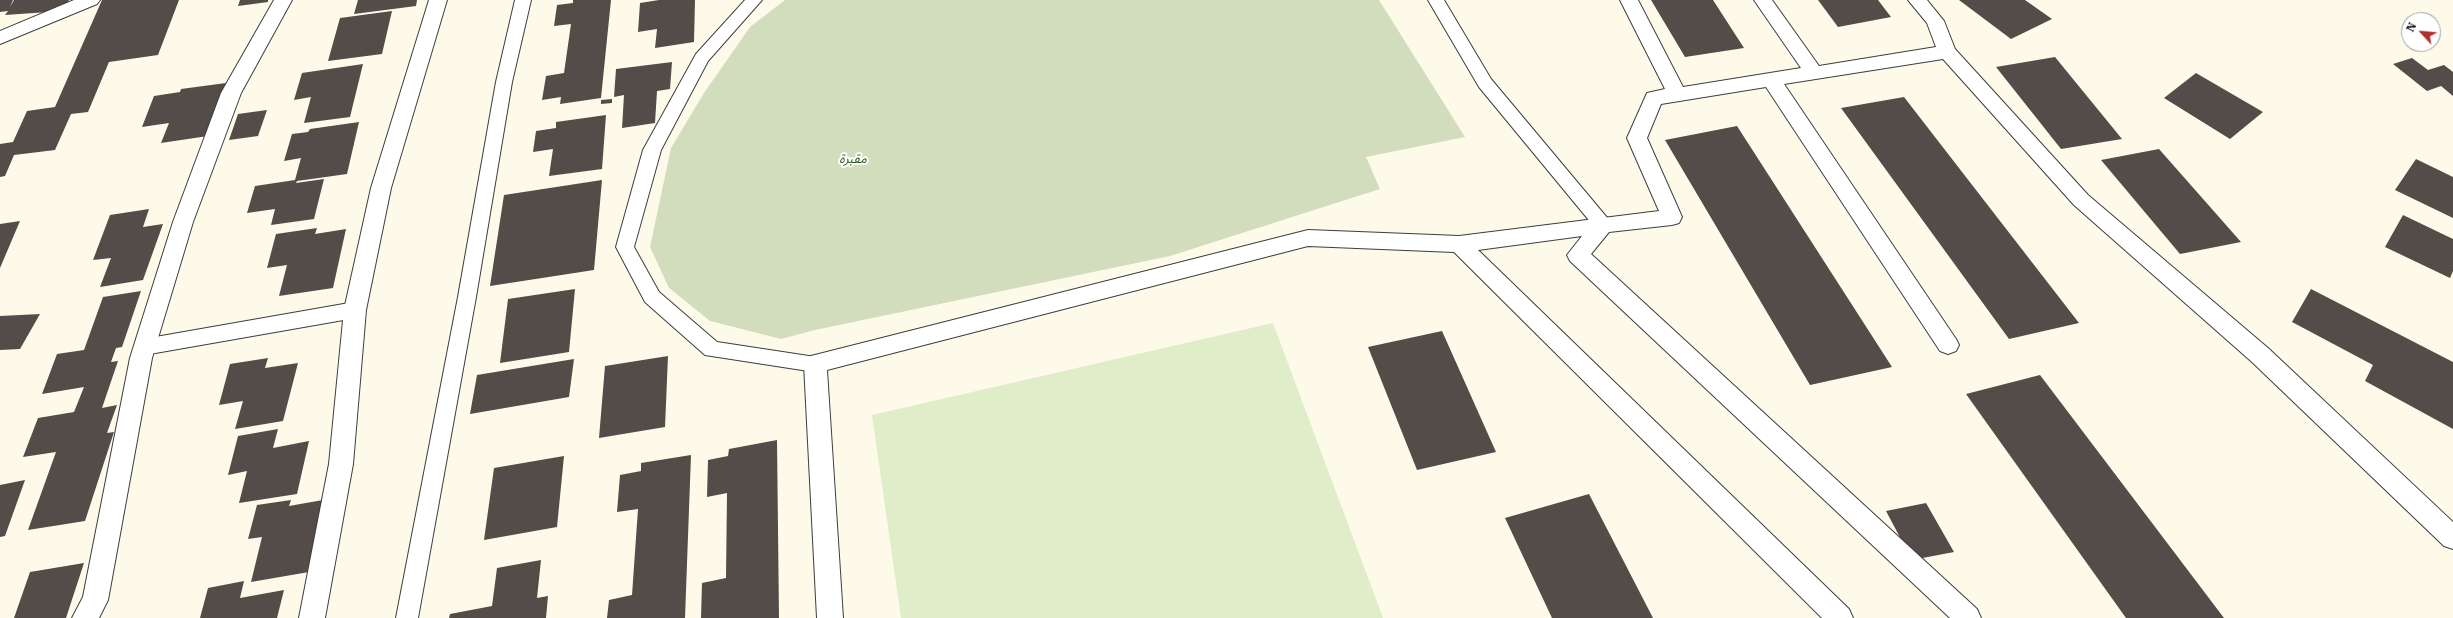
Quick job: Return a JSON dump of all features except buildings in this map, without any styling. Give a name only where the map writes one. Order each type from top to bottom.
[{"type":"street","points":[[0,38],[91,0]]},
{"type":"street","points":[[85,618],[95,600],[144,347],[183,222],[231,93],[283,0]]},
{"type":"street","points":[[312,618],[342,464],[355,310],[381,188],[438,0]]},
{"type":"street","points":[[1629,0],[1677,94]]},
{"type":"street","points":[[1763,0],[1814,73]]},
{"type":"street","points":[[1917,0],[1935,20],[1947,52],[2081,200],[2260,355],[2453,538]]},
{"type":"street","points":[[830,618],[815,364],[1308,238],[1460,244],[1672,217],[1636,138],[1654,98],[1947,52]]},
{"type":"street","points":[[1771,79],[1948,345]]},
{"type":"street","points":[[1603,225],[1578,255],[1968,618]]},
{"type":"street","points":[[1460,244],[1840,618]]},
{"type":"lane","points":[[407,618],[468,290],[504,82],[523,0]]},
{"type":"lane","points":[[754,0],[702,58],[652,150],[625,247],[652,297],[712,349],[815,364]]},
{"type":"lane","points":[[1436,0],[1484,83],[1603,225]]},
{"type":"lane","points":[[144,347],[355,310]]},
{"type":"green space","name":"مقبرة","points":[[785,0],[1379,0],[1465,137],[1366,157],[1380,189],[1170,256],[815,330],[781,339],[710,321],[669,288],[650,247],[671,148],[704,93],[750,27]]},
{"type":"green space","points":[[1273,323],[1383,618],[901,618],[872,415]]}]
